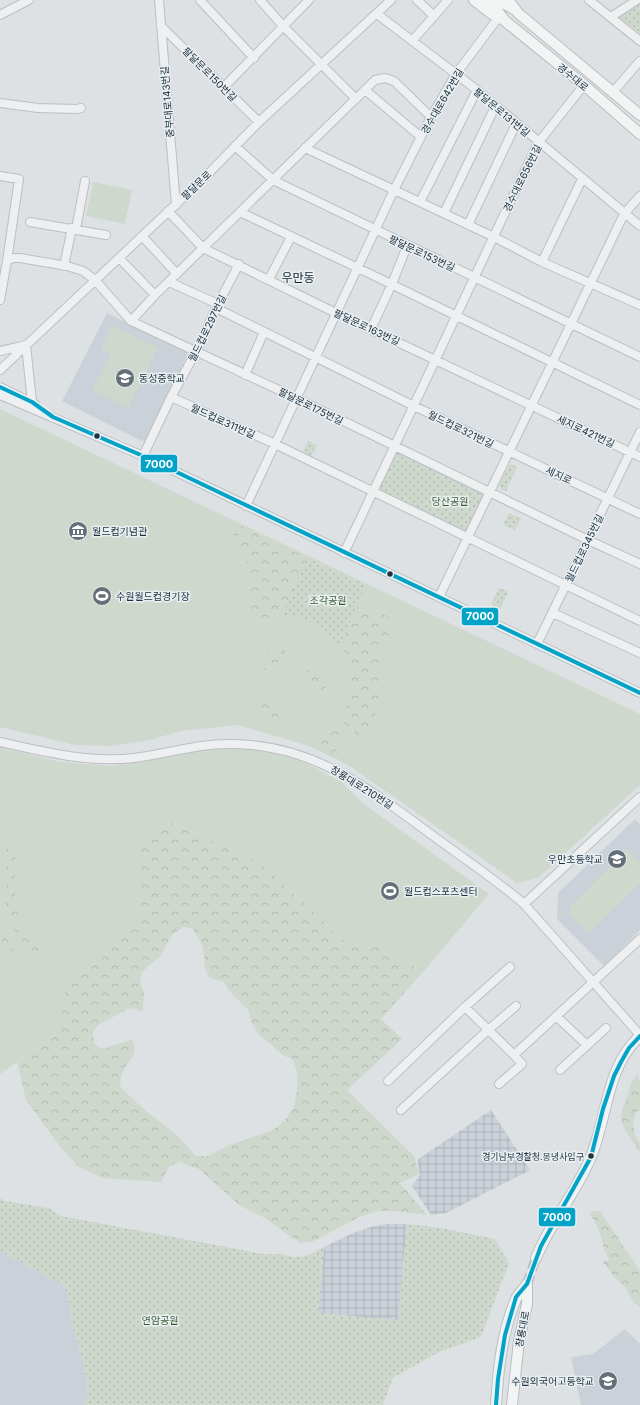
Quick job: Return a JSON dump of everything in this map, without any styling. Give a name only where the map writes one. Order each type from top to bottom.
[{"type":"main road","name":"경수대로","points":[[474,0],[492,14],[502,19],[584,85],[640,134]]},
{"type":"main road","name":"경수대로","points":[[486,0],[496,9],[502,19]]},
{"type":"main road","name":"경수대로","points":[[497,0],[501,3],[511,3],[640,115]]},
{"type":"main road","points":[[536,1258],[550,1229],[591,1157],[608,1093],[621,1060],[630,1045],[640,1035]]},
{"type":"main road","name":"창룡대로","points":[[496,1405],[504,1335],[516,1297],[527,1284],[528,1304],[519,1342],[512,1405]]},
{"type":"street","points":[[0,15],[29,0]]},
{"type":"street","name":"중부대로143번길","points":[[159,0],[176,205]]},
{"type":"street","points":[[200,0],[254,58]]},
{"type":"street","points":[[260,0],[284,27],[356,99]]},
{"type":"street","points":[[223,88],[310,0]]},
{"type":"street","name":"팔달문로","points":[[0,370],[176,205],[259,122],[391,0]]},
{"type":"street","points":[[417,0],[434,16]]},
{"type":"street","points":[[412,41],[448,0]]},
{"type":"street","points":[[589,0],[640,41]]},
{"type":"street","points":[[611,17],[637,0]]},
{"type":"street","name":"팔달문로131번길","points":[[377,14],[477,90],[538,143],[640,226]]},
{"type":"street","name":"경수대로642번길","points":[[336,313],[394,190],[431,117],[456,74],[502,19]]},
{"type":"street","name":"팔달문로150번길","points":[[161,26],[259,122]]},
{"type":"street","points":[[613,92],[640,60]]},
{"type":"street","points":[[131,321],[155,295],[375,80],[384,78],[394,81],[431,117]]},
{"type":"street","name":"경수대로656번길","points":[[436,360],[538,143],[584,85]]},
{"type":"street","points":[[365,90],[421,137]]},
{"type":"street","points":[[420,202],[477,90]]},
{"type":"street","points":[[0,103],[38,108],[80,108]]},
{"type":"street","points":[[444,213],[496,107]]},
{"type":"street","points":[[468,225],[516,124]]},
{"type":"street","name":"팔달문로153번길","points":[[235,146],[272,180],[375,231],[572,324]]},
{"type":"street","points":[[305,148],[494,237],[542,262],[640,305]]},
{"type":"street","points":[[0,176],[19,179],[0,300]]},
{"type":"street","points":[[542,262],[582,179]]},
{"type":"street","points":[[64,266],[85,181]]},
{"type":"street","points":[[439,597],[624,214],[640,196]]},
{"type":"street","name":"팔달문로163번길","points":[[168,212],[204,248],[336,313],[532,405]]},
{"type":"street","points":[[240,212],[457,315],[640,405]]},
{"type":"street","points":[[30,222],[106,234]]},
{"type":"street","points":[[142,236],[177,274]]},
{"type":"street","points":[[269,279],[291,237]]},
{"type":"street","points":[[371,329],[392,284],[407,246]]},
{"type":"street","name":"팔달문로175번길","points":[[7,261],[13,258],[20,258],[82,270],[95,280],[131,321],[296,398],[490,492]]},
{"type":"street","points":[[119,258],[155,295]]},
{"type":"street","name":"월드컵로297번길","points":[[143,456],[171,397],[196,352],[217,306],[239,264]]},
{"type":"street","points":[[169,282],[264,332],[414,406]]},
{"type":"street","points":[[246,506],[336,313]]},
{"type":"street","points":[[572,324],[640,357]]},
{"type":"street","points":[[245,375],[264,332]]},
{"type":"street","points":[[0,351],[26,345],[32,402]]},
{"type":"street","points":[[344,553],[436,360]]},
{"type":"street","points":[[0,387],[32,402],[53,417]]},
{"type":"street","points":[[0,395],[143,456],[344,553],[537,644],[639,690]]},
{"type":"street","name":"월드컵로311번길","points":[[171,397],[275,444],[373,492]]},
{"type":"street","name":"세지로421번길","points":[[532,405],[640,457]]},
{"type":"street","name":"월드컵로321번길","points":[[414,406],[509,452]]},
{"type":"street","name":"월드컵로345번길","points":[[537,644],[640,432]]},
{"type":"street","name":"세지로","points":[[509,452],[640,514]]},
{"type":"street","points":[[373,492],[640,621]]},
{"type":"street","points":[[490,492],[640,564]]},
{"type":"street","points":[[553,613],[640,653]]},
{"type":"street","name":"창룡대로210번길","points":[[0,742],[59,755],[94,759],[135,758],[189,747],[220,744],[258,745],[298,754],[325,764],[373,792],[502,886],[524,904],[640,1035]]},
{"type":"street","points":[[524,904],[640,797]]},
{"type":"street","points":[[514,1055],[640,939]]},
{"type":"street","points":[[388,1081],[465,1007],[510,968]]},
{"type":"street","points":[[401,1110],[516,1006]]},
{"type":"street","points":[[465,1007],[522,1064],[499,1084]]},
{"type":"street","points":[[556,1016],[588,1045]]},
{"type":"street","points":[[560,1070],[606,1028]]},
{"type":"shaded area","name":"동성중학교","points":[[107,313],[185,351],[188,354],[147,439],[142,441],[62,401]]},
{"type":"shaded area","name":"우만초등학교","points":[[635,819],[640,824],[640,930],[604,966],[557,919],[558,893]]},
{"type":"shaded area","points":[[491,1110],[530,1170],[446,1213],[431,1215],[412,1186],[420,1175],[417,1160]]},
{"type":"shaded area","points":[[407,1224],[398,1321],[318,1313],[324,1247],[353,1233],[374,1226]]},
{"type":"shaded area","points":[[0,1251],[63,1285],[69,1298],[72,1323],[84,1364],[88,1391],[84,1405],[0,1405]]},
{"type":"shaded area","name":"수원외국어고등학교","points":[[625,1329],[640,1344],[640,1405],[581,1405],[571,1357],[593,1354]]},
{"type":"green space","points":[[640,4],[640,34],[618,18],[626,9]]},
{"type":"green space","points":[[93,182],[132,190],[125,224],[86,216]]},
{"type":"green space","points":[[112,325],[158,348],[128,408],[92,390],[111,354],[101,349]]},
{"type":"green space","points":[[0,409],[640,714],[640,785],[538,878],[517,883],[348,765],[309,746],[238,725],[181,731],[150,740],[112,746],[75,745],[0,727]]},
{"type":"green space","points":[[308,441],[317,445],[311,456],[303,452]]},
{"type":"green space","name":"당산공원","points":[[396,451],[484,494],[466,532],[377,490]]},
{"type":"green space","points":[[510,464],[517,467],[506,491],[502,490],[499,485]]},
{"type":"green space","points":[[509,513],[521,519],[515,530],[503,525]]},
{"type":"green space","points":[[234,522],[308,558],[281,616],[250,620],[250,584],[248,565],[242,545],[230,530]]},
{"type":"green space","name":"조각공원","points":[[308,558],[366,585],[340,645],[328,633],[314,623],[298,617],[281,616]]},
{"type":"green space","points":[[499,588],[508,592],[500,609],[491,604]]},
{"type":"green space","points":[[359,603],[395,620],[378,655],[380,677],[378,704],[374,717],[362,736],[359,736],[340,721],[351,692],[352,674],[350,664],[340,645]]},
{"type":"green space","points":[[284,647],[286,653],[280,661],[265,670],[258,667],[259,662],[264,655],[275,649]]},
{"type":"green space","points":[[312,667],[318,669],[324,678],[325,689],[320,694],[310,693],[308,689],[304,672]]},
{"type":"green space","points":[[261,700],[281,707],[284,710],[285,719],[283,721],[275,721],[266,717],[258,709],[259,701]]},
{"type":"green space","points":[[334,727],[346,739],[335,747],[337,752],[342,754],[341,756],[332,754],[314,744],[314,740]]},
{"type":"green space","points":[[228,746],[274,751],[308,764],[340,781],[364,804],[489,894],[423,972],[375,943],[350,946],[258,861],[168,821],[139,848],[140,910],[112,949],[66,986],[58,1032],[0,1074],[0,747],[60,762],[112,766],[196,748]]},
{"type":"green space","points":[[168,821],[258,861],[350,946],[375,943],[423,972],[381,1019],[402,1039],[347,1090],[414,1156],[419,1174],[400,1183],[427,1215],[394,1211],[378,1211],[359,1217],[314,1241],[300,1243],[265,1218],[239,1205],[199,1169],[179,1162],[169,1167],[161,1182],[102,1178],[78,1166],[61,1148],[26,1100],[17,1062],[58,1032],[66,986],[112,949],[140,910],[139,848]],"holes":[[[183,927],[193,929],[204,951],[205,969],[207,974],[215,980],[223,981],[229,991],[248,1010],[252,1024],[258,1034],[284,1056],[293,1059],[298,1076],[294,1107],[287,1118],[273,1130],[227,1146],[208,1156],[196,1156],[177,1135],[147,1112],[120,1087],[122,1074],[135,1049],[131,1040],[102,1049],[94,1043],[93,1032],[98,1025],[130,1008],[143,1011],[144,992],[140,982],[142,972],[160,956],[173,934]]]},
{"type":"green space","points":[[6,847],[10,848],[16,853],[16,907],[22,927],[33,940],[48,947],[45,953],[31,950],[21,941],[8,920],[6,908]]},
{"type":"green space","points":[[627,849],[640,862],[640,883],[589,933],[569,914],[570,907]]},
{"type":"green space","points":[[0,932],[4,935],[15,952],[0,947]]},
{"type":"green space","points":[[637,1075],[640,1081],[640,1110],[636,1112],[633,1125],[635,1136],[640,1143],[640,1152],[626,1132],[621,1116],[631,1084]]},
{"type":"green space","name":"연암공원","points":[[0,1198],[5,1201],[49,1208],[61,1216],[264,1254],[282,1254],[300,1257],[309,1255],[324,1247],[318,1313],[398,1320],[407,1224],[441,1228],[495,1239],[509,1263],[481,1337],[439,1352],[393,1378],[383,1405],[84,1405],[88,1391],[84,1364],[72,1323],[69,1298],[63,1285],[0,1251]]},
{"type":"green space","points":[[592,1211],[600,1211],[640,1271],[640,1308],[633,1301],[625,1287],[617,1280],[602,1261],[609,1260],[595,1222],[590,1215]]},
{"type":"tunnel","points":[[527,1284],[536,1258]]},
{"type":"transit line","name":"7000","points":[[0,387],[32,402],[53,417],[143,456],[640,693]]},
{"type":"transit line","name":"7000","points":[[496,1405],[498,1379],[505,1335],[516,1297],[527,1284],[541,1246],[591,1157],[603,1109],[614,1076],[629,1048],[640,1036]]},
{"type":"place","name":"동성중학교","points":[[125,378]]},
{"type":"place","name":"월드컵기념관","points":[[78,531]]},
{"type":"place","name":"수원월드컵경기장","points":[[102,596]]},
{"type":"place","name":"우만초등학교","points":[[617,859]]},
{"type":"place","name":"월드컵스포츠센터","points":[[390,891]]},
{"type":"place","name":"경기남부경찰청.봉녕사입구","points":[[591,1156]]},
{"type":"place","name":"수원외국어고등학교","points":[[608,1381]]},
{"type":"district","name":"우만동","points":[[298,278]]}]
